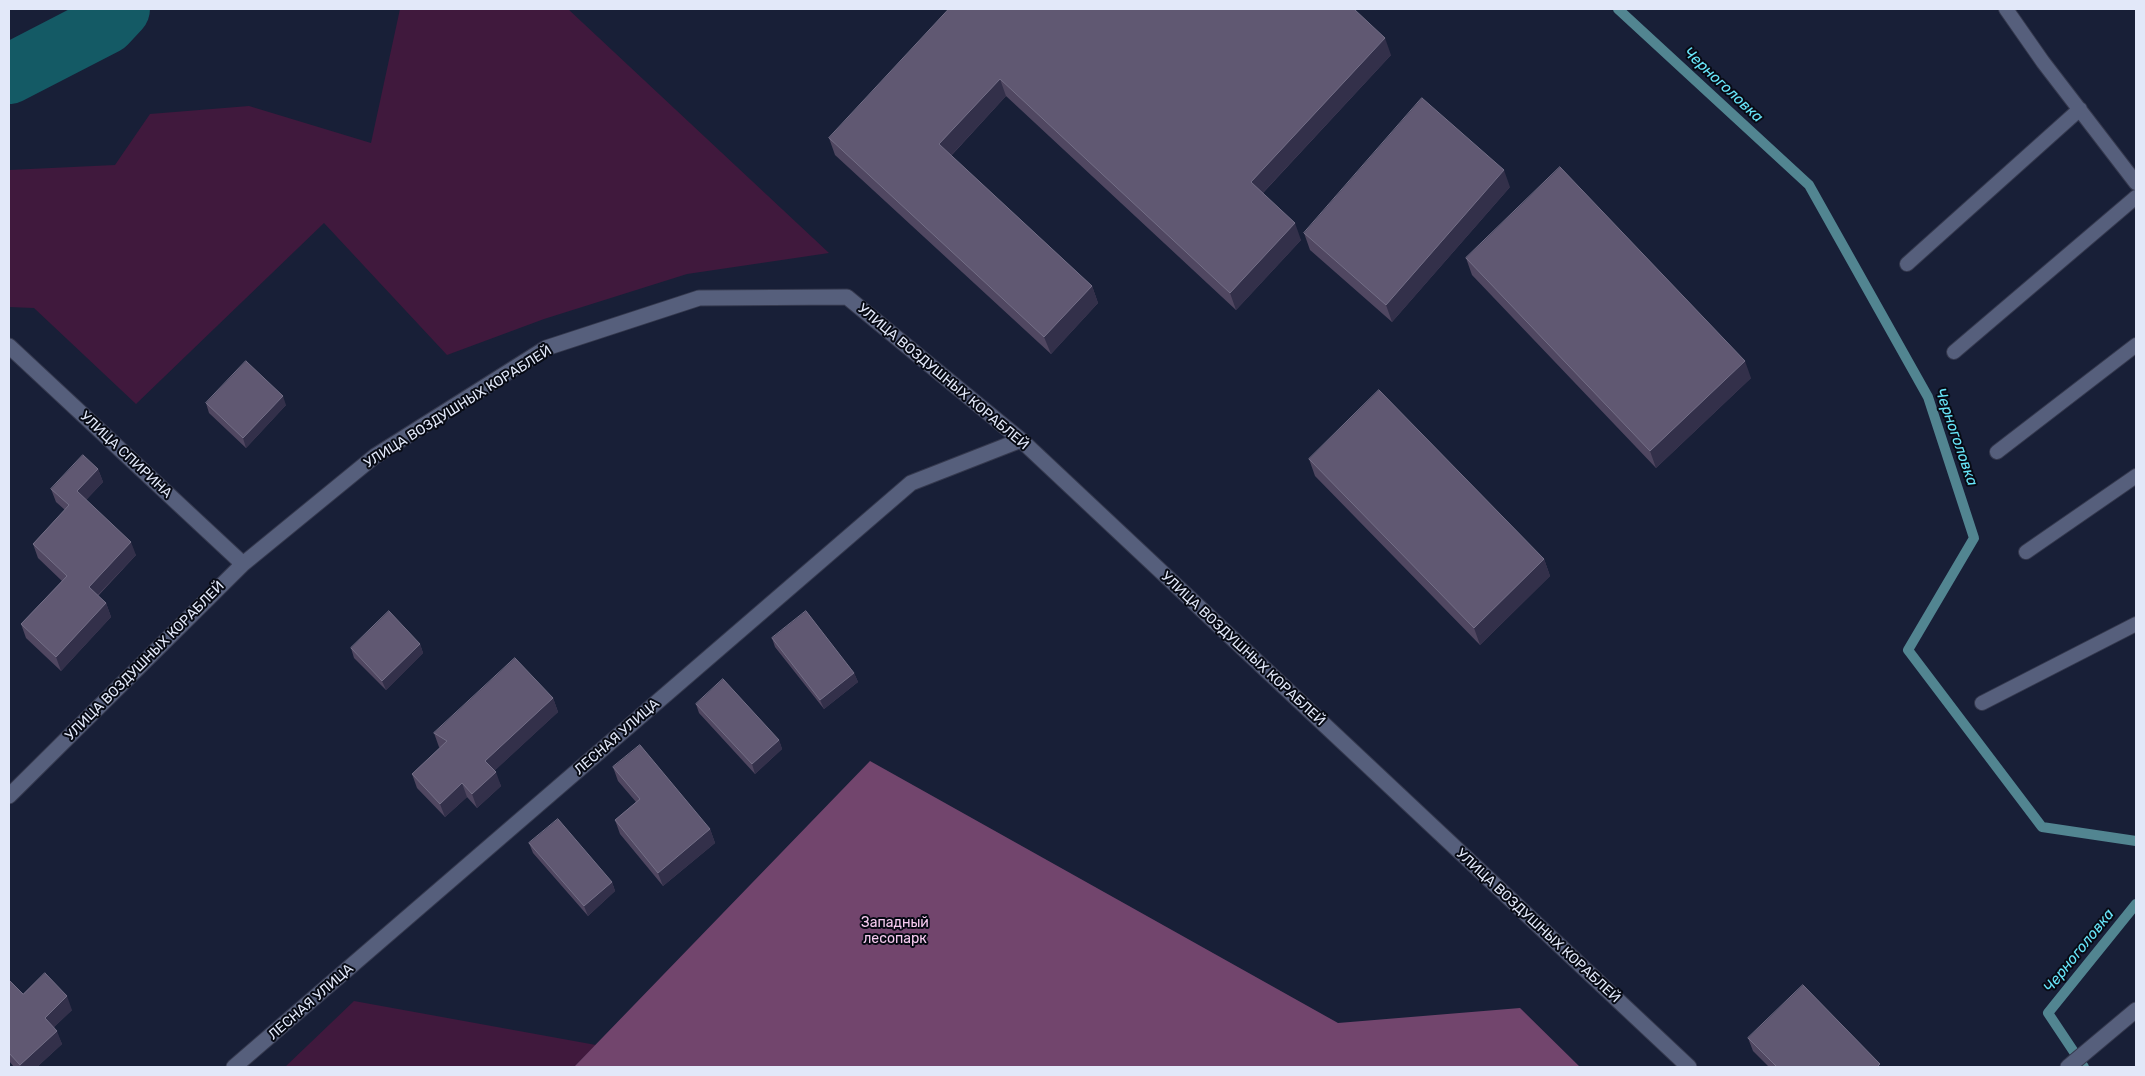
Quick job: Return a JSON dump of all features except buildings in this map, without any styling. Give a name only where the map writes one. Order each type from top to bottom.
[{"type":"street","name":"УЛИЦА ВОЗДУШНЫХ КОРАБЛЕЙ","points":[[9,796],[243,564],[375,456],[546,348],[699,298],[847,297],[1020,440],[1689,1067]]},
{"type":"street","name":"УЛИЦА СПИРИНА","points":[[9,346],[243,564]]},
{"type":"street","name":"ЛЕСНАЯ УЛИЦА","points":[[234,1067],[912,484],[1020,440]]},
{"type":"street","points":[[2068,1067],[2136,1010]]},
{"type":"lane","points":[[2006,9],[2136,183]]},
{"type":"lane","points":[[1907,264],[2080,109]]},
{"type":"lane","points":[[1954,352],[2136,198]]},
{"type":"lane","points":[[1997,452],[2136,345]]},
{"type":"lane","points":[[2026,552],[2136,476]]},
{"type":"lane","points":[[1982,703],[2136,624]]},
{"type":"shaded area","points":[[400,9],[568,9],[829,253],[687,274],[544,319],[447,355],[324,223],[136,404],[34,308],[9,307],[9,170],[115,165],[150,114],[249,106],[371,143]]},
{"type":"shaded area","points":[[354,1001],[596,1045],[574,1067],[285,1067]]},
{"type":"green space","name":"Западный лесопарк","points":[[870,761],[1338,1023],[1520,1008],[1580,1067],[574,1067]]},
{"type":"waterway","points":[[9,74],[106,24],[120,9]]},
{"type":"waterway","name":"Черноголовка","points":[[1618,9],[1809,185],[1928,397],[1974,538],[1908,650],[2042,827],[2136,841]]},
{"type":"waterway","name":"Черноголовка","points":[[2084,1067],[2048,1013],[2136,904]]}]
